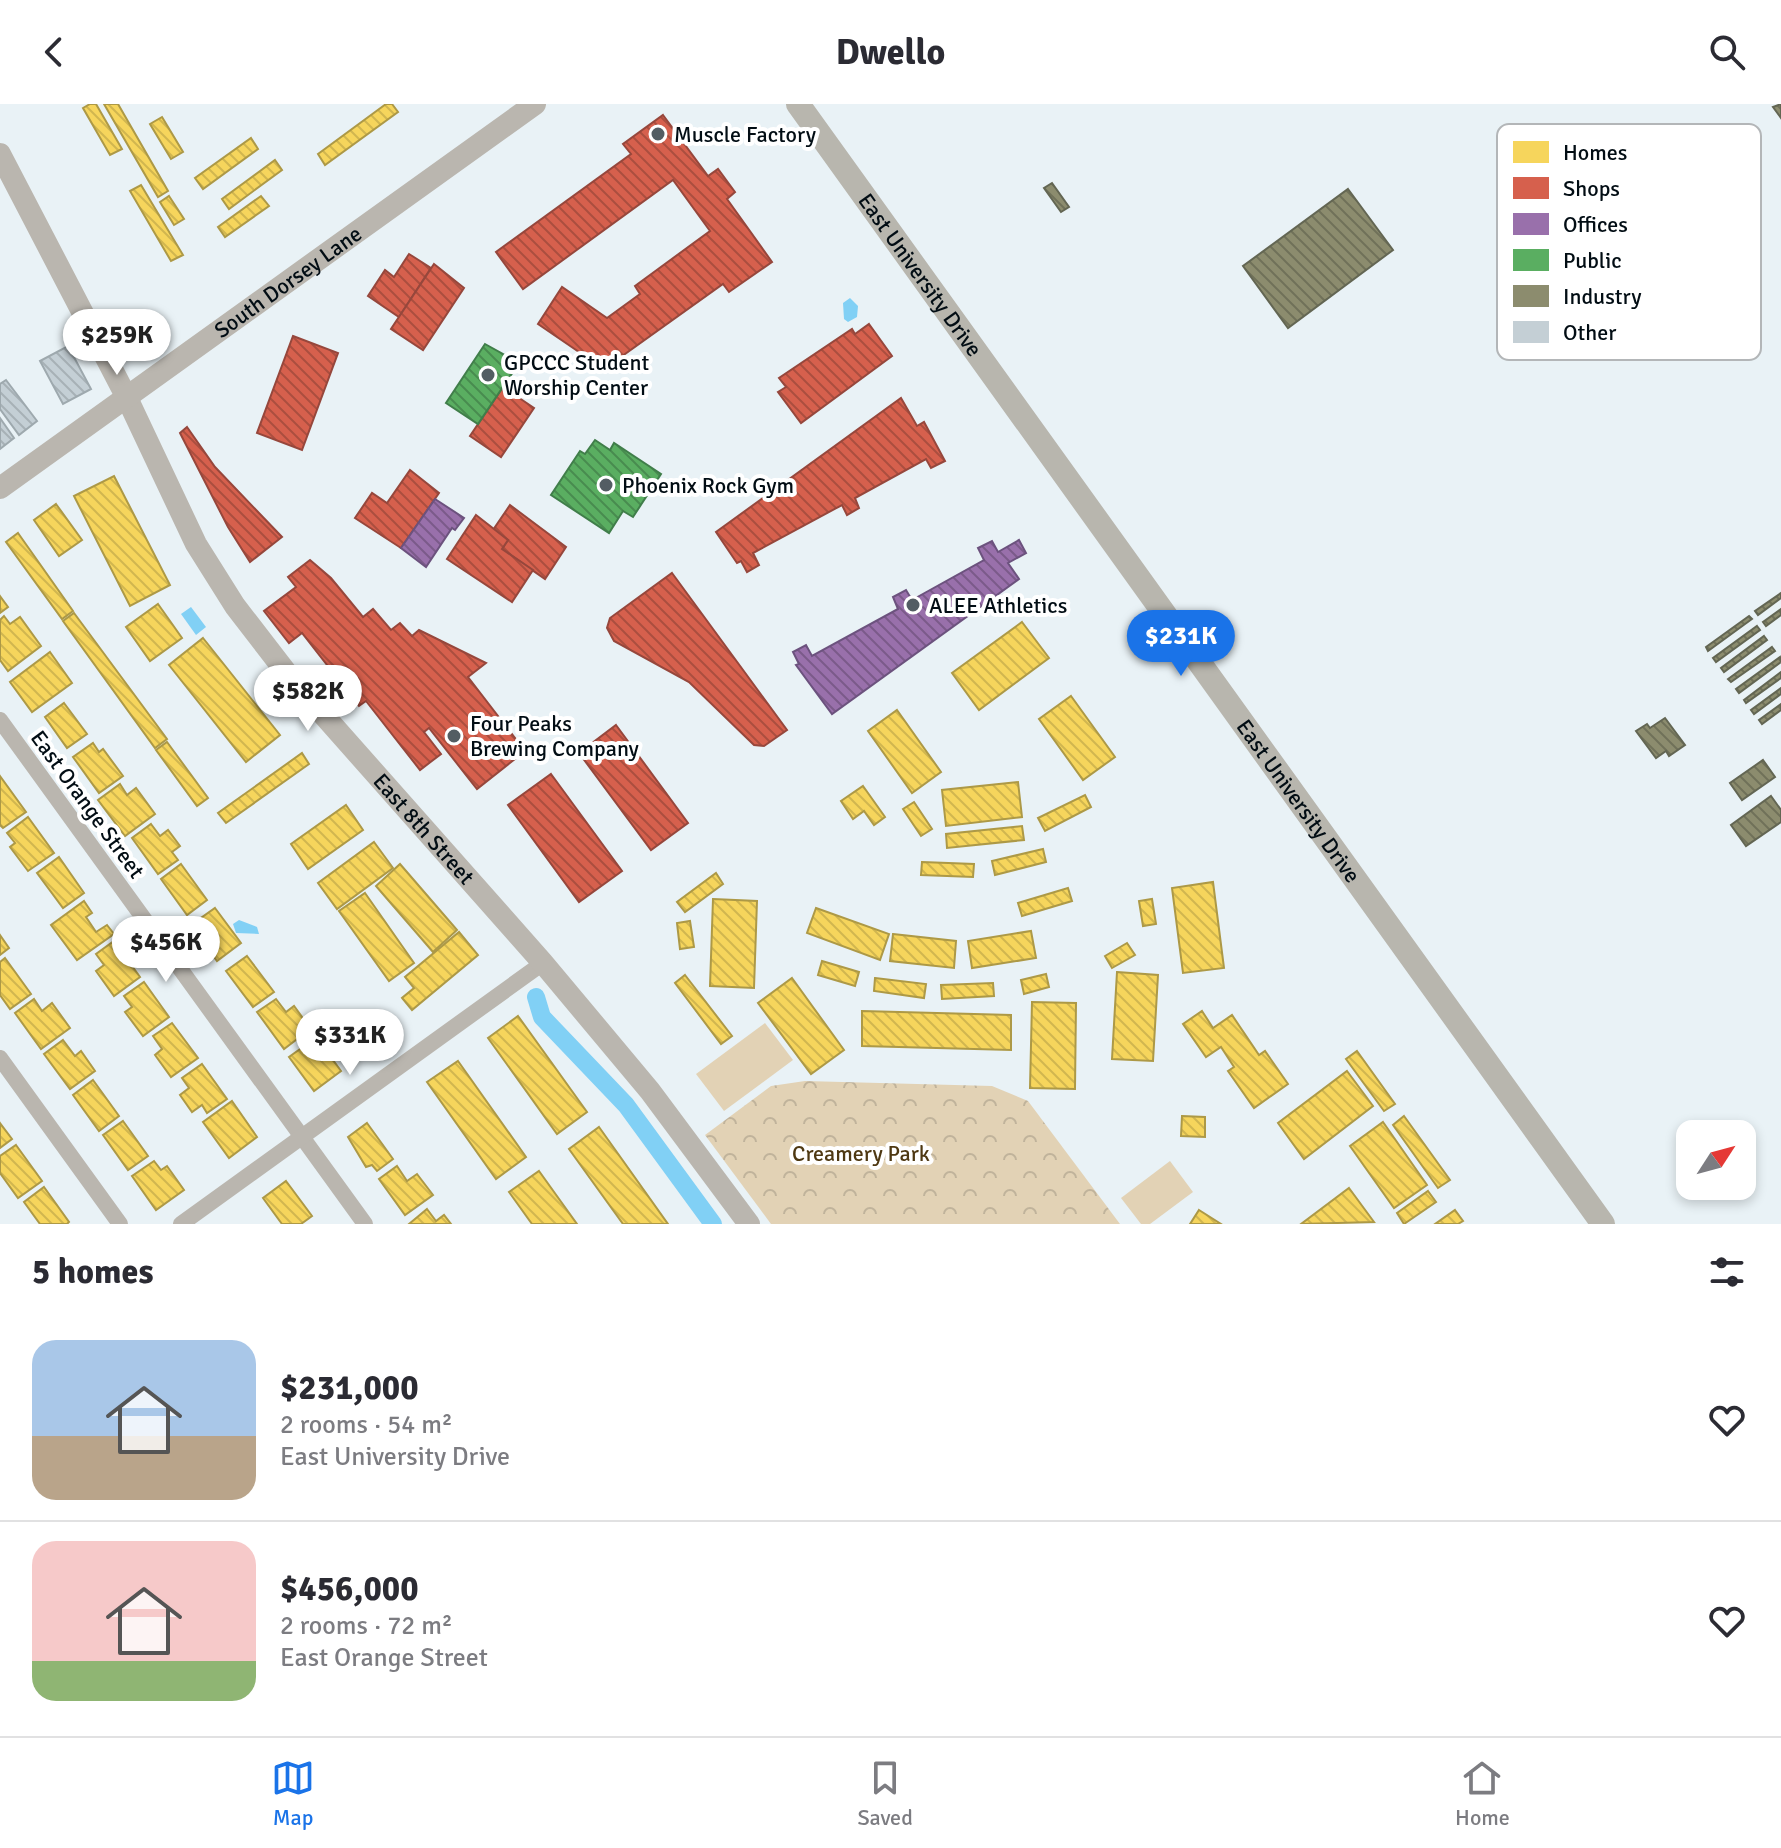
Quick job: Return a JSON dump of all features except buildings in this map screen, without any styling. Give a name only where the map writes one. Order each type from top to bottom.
[{"type":"main road","name":"East University Drive","points":[[798,104],[1603,1224]]},
{"type":"street","name":"South Dorsey Lane","points":[[0,488],[535,104]]},
{"type":"street","name":"East 8th Street","points":[[0,154],[127,398],[196,544],[250,627],[543,963],[650,1091],[749,1224]]},
{"type":"street","name":"East Orange Street","points":[[0,720],[365,1224]]},
{"type":"street","points":[[181,1224],[543,963]]},
{"type":"street","points":[[0,1058],[120,1224]]},
{"type":"green space","points":[[765,1023],[793,1060],[724,1111],[696,1074]]},
{"type":"green space","name":"Creamery Park","points":[[805,1081],[992,1086],[1028,1101],[1120,1224],[771,1224],[705,1135],[771,1086]]},
{"type":"green space","points":[[1170,1161],[1193,1192],[1150,1224],[1141,1224],[1121,1198]]},
{"type":"water","points":[[850,298],[858,306],[857,317],[848,322],[844,319],[843,303]]},
{"type":"water","points":[[191,607],[206,627],[196,635],[181,614]]},
{"type":"water","points":[[239,920],[257,927],[259,934],[236,933],[233,924]]},
{"type":"waterway","points":[[536,997],[542,1017],[626,1105],[713,1224]]},
{"type":"place","name":"Muscle Factory","points":[[658,134]]},
{"type":"place","name":"GPCCC Student Worship Center","points":[[488,375]]},
{"type":"place","name":"Phoenix Rock Gym","points":[[606,485]]},
{"type":"place","name":"ALEE Athletics","points":[[913,605]]},
{"type":"place","name":"Four Peaks Brewing Company","points":[[454,736]]}]
